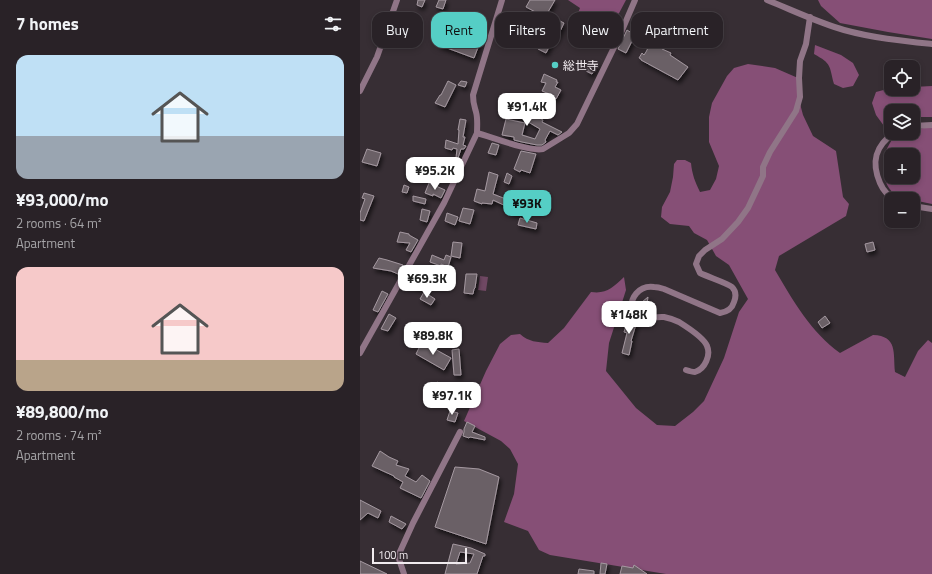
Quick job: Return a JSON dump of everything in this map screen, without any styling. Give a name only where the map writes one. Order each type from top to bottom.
[{"type":"street","points":[[360,92],[377,57],[396,0]]},
{"type":"street","points":[[360,353],[444,203],[477,132],[478,123],[473,104],[473,95],[502,0]]},
{"type":"street","points":[[477,132],[525,148],[538,150],[543,149],[568,133],[577,124],[620,35],[635,0]]},
{"type":"street","points":[[767,0],[843,30],[873,37],[932,44]]},
{"type":"street","points":[[686,370],[695,372],[702,369],[709,354],[708,346],[702,339],[679,322],[665,317],[646,319],[637,316],[632,312],[631,306],[633,297],[642,289],[655,287],[664,289],[720,313],[726,312],[731,308],[735,301],[736,294],[732,288],[700,273],[696,264],[699,256],[705,250],[722,239],[738,222],[748,208],[763,176],[764,167],[770,152],[796,111],[800,97],[800,61],[806,44],[810,17]]},
{"type":"street","points":[[920,126],[932,125]]},
{"type":"street","points":[[886,140],[876,154],[874,164],[882,187],[886,192]]},
{"type":"street","points":[[920,207],[932,209]]},
{"type":"street","points":[[404,574],[398,556],[413,523],[460,432]]},
{"type":"shaded area","points":[[568,0],[626,0],[620,12],[578,12],[580,8]]},
{"type":"shaded area","points":[[818,0],[932,0],[932,39],[840,23],[821,6]]},
{"type":"shaded area","points":[[815,45],[841,55],[853,63],[859,75],[853,86],[843,88],[834,84],[827,63],[814,54]]},
{"type":"shaded area","points":[[748,64],[775,68],[798,78],[798,96],[803,115],[813,136],[836,151],[843,197],[849,204],[846,216],[779,256],[775,270],[803,315],[820,336],[840,353],[873,335],[881,336],[887,339],[893,347],[895,372],[905,377],[918,351],[928,340],[932,343],[932,574],[666,574],[550,555],[539,550],[528,531],[504,522],[514,494],[518,464],[510,449],[501,441],[464,421],[486,371],[500,344],[511,335],[520,334],[530,340],[548,343],[564,328],[591,292],[605,291],[624,277],[626,290],[609,343],[606,371],[636,408],[657,425],[675,426],[704,401],[724,358],[739,312],[748,299],[729,265],[716,256],[707,240],[694,233],[689,226],[670,224],[661,217],[662,207],[670,192],[674,164],[677,160],[685,160],[691,163],[694,178],[700,192],[710,190],[716,179],[719,166],[709,142],[709,117],[712,103],[727,76],[734,68]]},
{"type":"shaded area","points":[[932,86],[932,117],[920,117],[920,104],[884,104],[884,126],[876,115],[872,103],[876,92],[884,90],[884,96],[920,96],[920,87]]},
{"type":"shaded area","points":[[932,128],[932,204],[920,201],[920,192],[891,191],[887,184],[920,184],[920,148],[888,148],[892,140],[920,140],[920,129]]},
{"type":"shaded area","points":[[480,276],[488,277],[486,291],[478,290]]},
{"type":"building","points":[[418,0],[425,0],[422,7],[417,5]]},
{"type":"building","points":[[439,0],[446,0],[443,9],[436,7]]},
{"type":"building","points":[[530,0],[555,0],[548,12],[536,12],[526,7]]},
{"type":"building","points":[[560,21],[564,23],[560,32]]},
{"type":"building","points":[[627,30],[631,32],[631,43],[626,53],[618,49],[623,48],[623,38]]},
{"type":"building","points":[[447,48],[478,48],[474,58]]},
{"type":"building","points":[[538,48],[548,48],[546,53]]},
{"type":"building","points":[[648,48],[662,48],[688,67],[678,80],[641,60],[639,58],[642,53],[644,55]]},
{"type":"building","points":[[591,60],[598,63],[592,74],[586,71]]},
{"type":"building","points":[[544,74],[557,80],[556,82],[558,82],[555,87],[561,90],[556,99],[551,97],[552,95],[542,91],[546,83],[541,82]]},
{"type":"building","points":[[448,81],[456,85],[445,107],[435,103]]},
{"type":"building","points":[[461,81],[467,82],[465,87],[458,85]]},
{"type":"building","points":[[513,102],[543,120],[542,122],[562,132],[558,135],[550,131],[545,140],[546,142],[542,145],[514,140],[514,137],[502,135],[506,119],[525,123],[522,135],[535,139],[540,129],[508,110]]},
{"type":"building","points":[[460,119],[466,120],[463,145],[466,146],[464,149],[461,149],[458,158],[456,158],[457,149],[453,148],[452,150],[445,148],[446,140],[458,144]]},
{"type":"building","points":[[492,143],[499,145],[496,155],[488,153]]},
{"type":"building","points":[[367,149],[381,153],[377,166],[362,162]]},
{"type":"building","points":[[521,151],[536,154],[530,173],[521,170],[520,172],[514,169]]},
{"type":"building","points":[[450,159],[456,161],[451,171],[445,168]]},
{"type":"building","points":[[489,172],[498,175],[493,194],[506,199],[507,197],[524,204],[519,215],[509,211],[510,208],[493,200],[492,204],[482,204],[474,201],[477,189],[485,191]]},
{"type":"building","points":[[507,173],[512,176],[509,184],[504,182]]},
{"type":"building","points":[[429,183],[445,190],[441,198],[433,194],[433,196],[425,193]]},
{"type":"building","points":[[404,185],[409,187],[407,193],[402,192]]},
{"type":"building","points":[[364,193],[374,196],[364,221],[360,220],[360,213],[365,199],[362,198]]},
{"type":"building","points":[[413,196],[426,199],[425,204],[413,201]]},
{"type":"building","points":[[463,208],[474,210],[470,224],[459,221]]},
{"type":"building","points":[[422,209],[430,211],[427,222],[420,220]]},
{"type":"building","points":[[447,213],[458,217],[455,225],[445,221]]},
{"type":"building","points":[[520,218],[537,223],[536,229],[518,225]]},
{"type":"building","points":[[400,232],[409,234],[418,240],[411,252],[406,250],[410,243],[397,242]]},
{"type":"building","points":[[453,242],[462,243],[460,258],[451,256]]},
{"type":"building","points":[[873,242],[875,250],[867,252],[865,244]]},
{"type":"building","points":[[432,255],[444,260],[446,255],[451,257],[448,267],[430,262]]},
{"type":"building","points":[[379,258],[403,265],[398,274],[391,271],[373,268]]},
{"type":"building","points":[[427,268],[434,272],[428,282],[423,281]]},
{"type":"building","points":[[466,274],[477,274],[473,294],[464,293]]},
{"type":"building","points":[[411,278],[421,283],[419,288],[408,282]]},
{"type":"building","points":[[382,291],[388,294],[378,312],[373,310]]},
{"type":"building","points":[[424,292],[435,299],[431,305],[420,299]]},
{"type":"building","points":[[648,297],[646,311],[642,313],[636,307]]},
{"type":"building","points":[[389,314],[396,318],[388,331],[381,329]]},
{"type":"building","points":[[629,316],[637,321],[631,341],[629,355],[622,353],[627,333],[624,332]]},
{"type":"building","points":[[825,316],[830,323],[822,328],[818,322]]},
{"type":"building","points":[[422,342],[451,358],[444,370],[416,354]]},
{"type":"building","points":[[459,349],[461,375],[454,375],[452,350]]},
{"type":"building","points":[[437,382],[450,389],[451,392],[448,399],[432,390]]},
{"type":"building","points":[[450,411],[458,413],[455,422],[447,420]]},
{"type":"building","points":[[467,422],[475,426],[472,432],[485,437],[485,440],[463,436]]},
{"type":"building","points":[[380,451],[398,461],[396,465],[409,469],[405,476],[416,482],[422,475],[430,481],[421,498],[400,488],[403,482],[394,476],[372,466]]},
{"type":"building","points":[[455,467],[479,469],[499,477],[486,544],[435,527]]},
{"type":"building","points":[[360,500],[381,511],[378,518],[368,513],[360,520]]},
{"type":"building","points":[[391,516],[406,524],[402,529],[389,522]]},
{"type":"building","points":[[453,544],[471,548],[485,554],[477,574],[445,574]],"holes":[[[460,552],[474,554],[470,563],[456,564]]]},
{"type":"building","points":[[360,561],[387,574],[360,574]]},
{"type":"building","points":[[601,563],[607,564],[605,574],[600,574]]},
{"type":"building","points":[[634,565],[647,574],[620,574],[622,566],[633,568]]},
{"type":"building","points":[[579,569],[594,571],[594,574],[578,574]]},
{"type":"place","name":"総世寺","points":[[555,65]]}]
